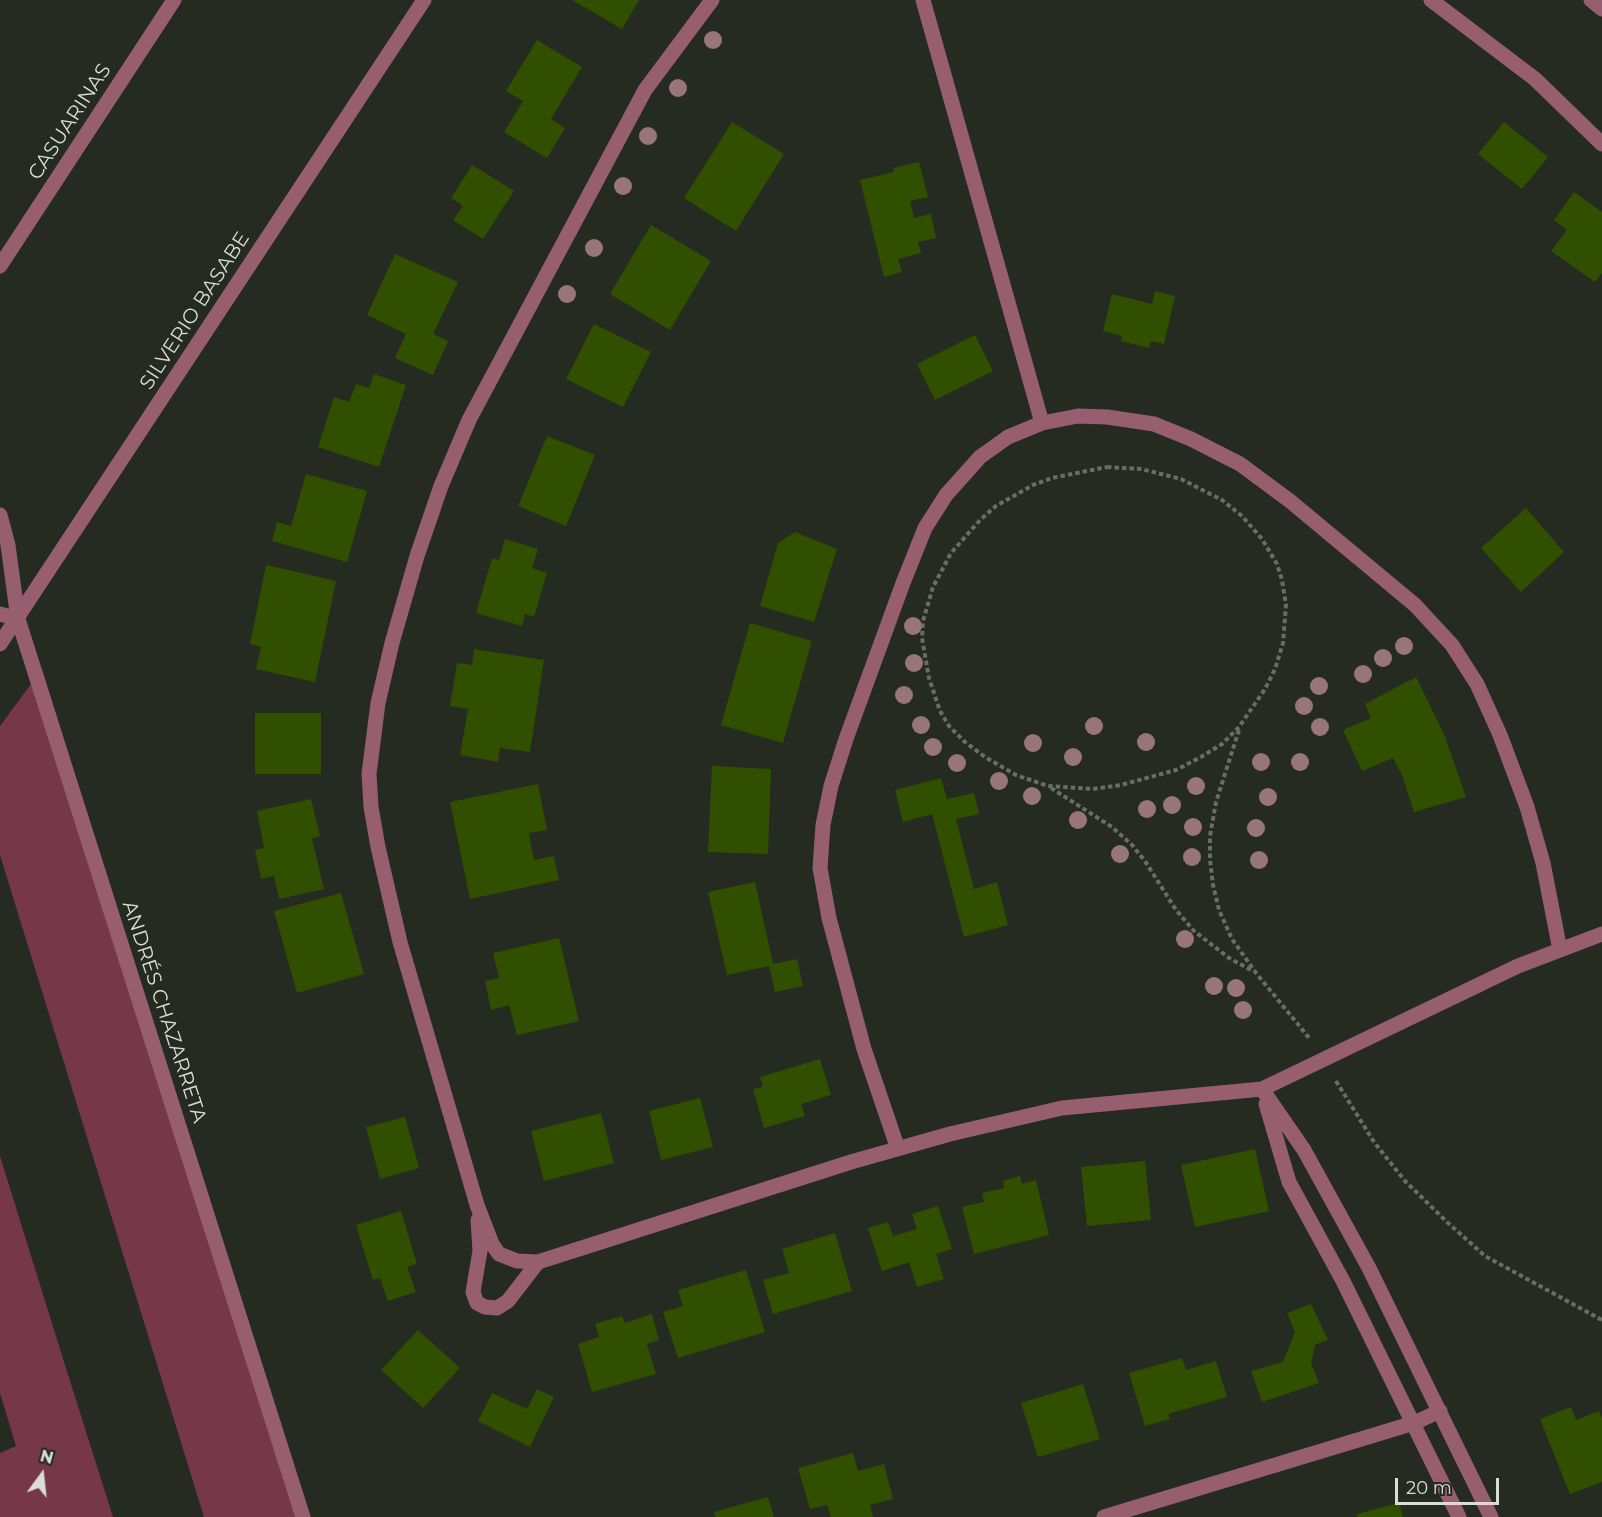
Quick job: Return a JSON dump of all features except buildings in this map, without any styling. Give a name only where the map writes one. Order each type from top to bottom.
[{"type":"street","name":"CASUARINAS","points":[[0,266],[174,0]]},
{"type":"street","name":"SILVERIO BASABE","points":[[0,644],[424,0]]},
{"type":"street","points":[[712,0],[645,90],[469,420],[441,486],[417,556],[392,643],[378,703],[369,774],[371,807],[378,847],[400,942],[477,1205],[492,1244],[499,1254],[517,1261],[538,1262],[851,1162],[950,1134],[1062,1108],[1262,1089],[1518,966],[1602,934]]},
{"type":"street","points":[[923,0],[1042,423]]},
{"type":"street","points":[[1431,0],[1535,79],[1602,144]]},
{"type":"street","points":[[1591,0],[1602,9]]},
{"type":"street","points":[[898,1149],[864,1049],[830,918],[820,868],[823,825],[831,786],[846,739],[903,583],[926,528],[946,495],[980,457],[1008,437],[1042,423],[1078,416],[1107,417],[1154,424],[1191,439],[1248,470],[1290,501],[1416,605],[1459,655],[1477,684],[1500,735],[1543,863],[1560,950]]},
{"type":"street","name":"ANDRÉS CHAZARRETA","points":[[0,516],[18,619],[303,1517]]},
{"type":"street","points":[[0,614],[18,619]]},
{"type":"street","points":[[1262,1089],[1304,1150],[1369,1268],[1491,1517]]},
{"type":"street","points":[[1262,1089],[1289,1182],[1343,1281],[1459,1517]]},
{"type":"street","points":[[477,1205],[480,1251],[473,1292],[477,1304],[485,1308],[496,1308],[508,1301],[538,1262]]},
{"type":"street","points":[[1104,1517],[1414,1423],[1440,1411]]},
{"type":"path","points":[[1048,786],[1093,789],[1150,779],[1176,770],[1201,758],[1222,744],[1239,727],[1265,689],[1281,654],[1286,624],[1284,592],[1277,564],[1263,539],[1242,516],[1200,487],[1161,473],[1122,467],[1091,469],[1032,485],[996,506],[980,520],[951,553],[927,603],[922,621],[922,638],[928,678],[940,711],[949,726],[985,757],[1016,775],[1048,786],[1112,827],[1145,861],[1176,910],[1194,932],[1229,958],[1256,973]]},
{"type":"shaded area","points":[[42,669],[305,1517],[204,1517],[0,855],[0,726]]},
{"type":"shaded area","points":[[0,1156],[113,1517],[0,1517],[0,1453],[16,1446],[0,1393]]}]
